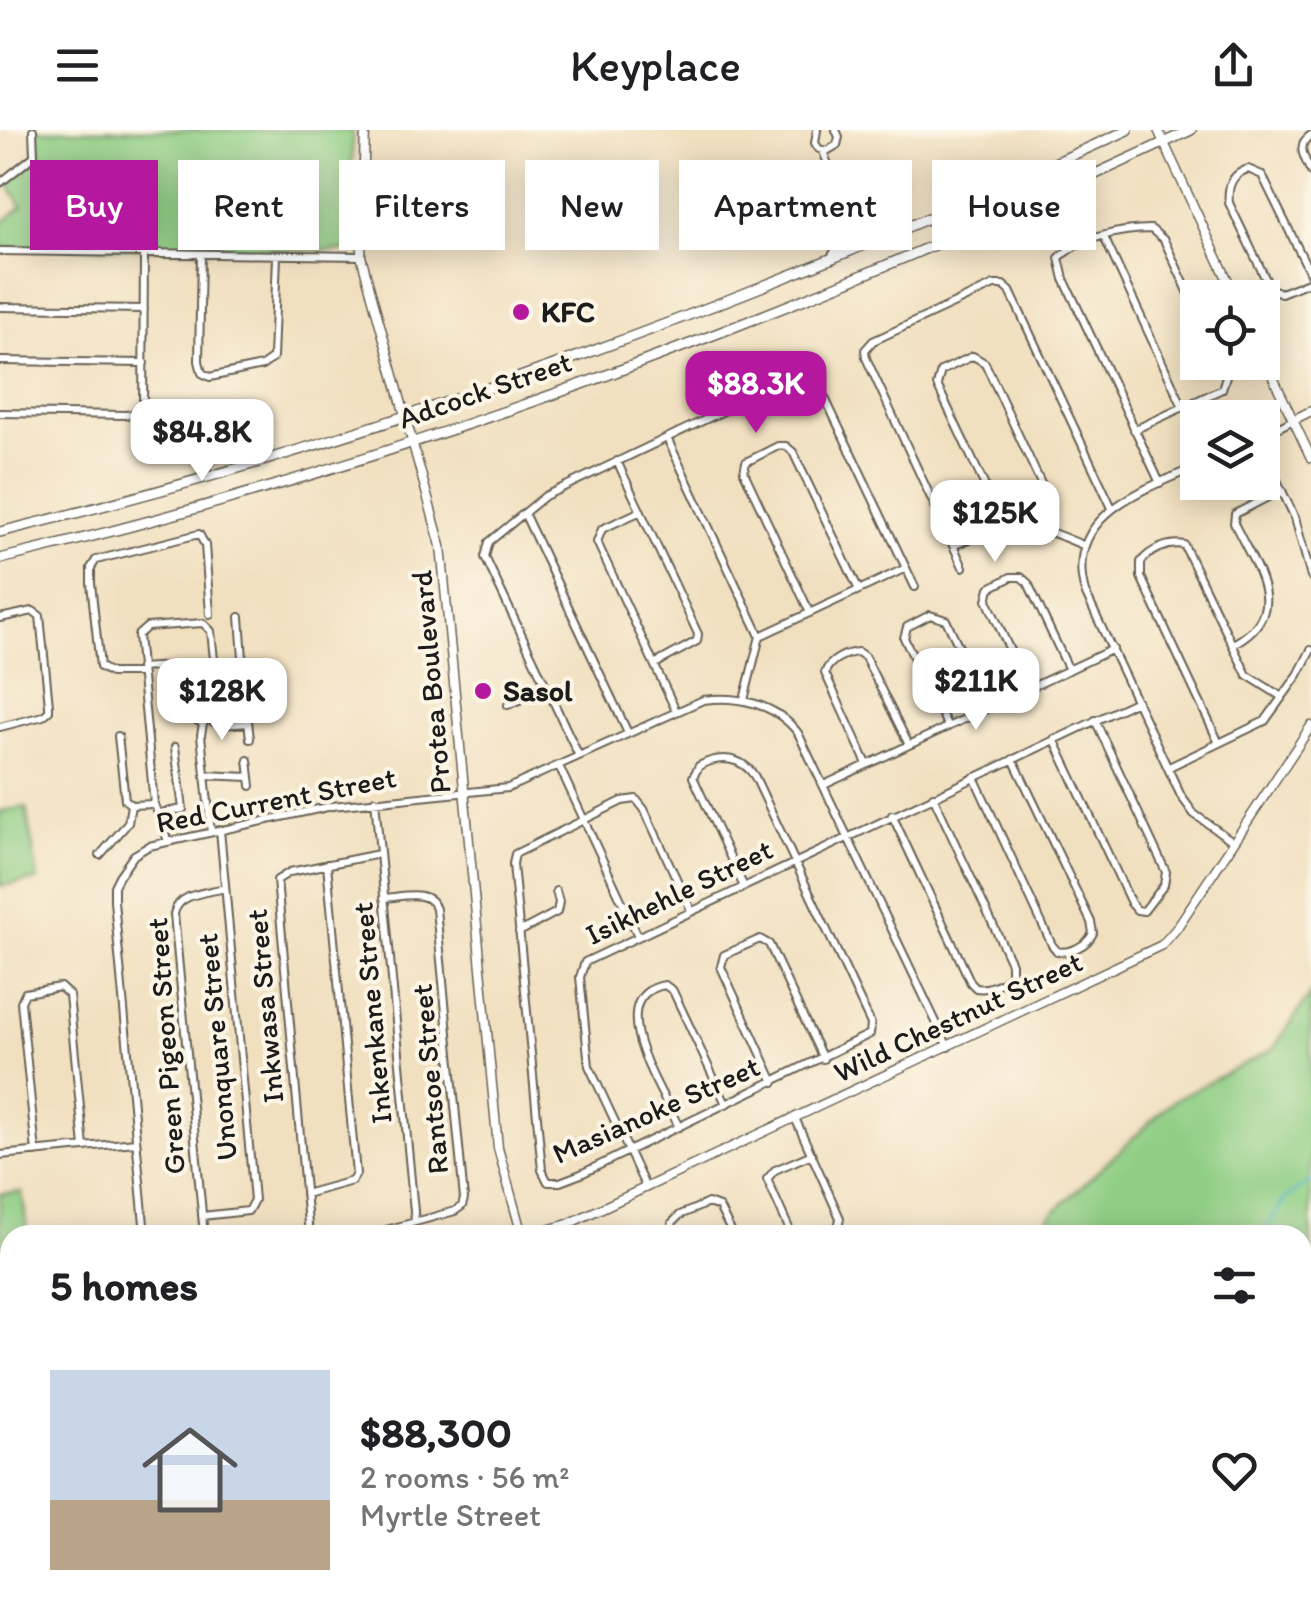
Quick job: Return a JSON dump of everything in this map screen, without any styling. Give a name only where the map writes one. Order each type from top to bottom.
[{"type":"main road","name":"Adcock Street","points":[[912,226],[1128,130]]},
{"type":"main road","name":"Adcock Street","points":[[0,558],[190,508],[524,405],[812,296],[1191,130]]},
{"type":"main road","name":"Adcock Street","points":[[0,532],[150,493],[406,416],[622,342],[857,250]]},
{"type":"street","points":[[0,184],[36,153],[33,130]]},
{"type":"street","name":"Protea Boulevard","points":[[365,130],[361,256],[441,546],[498,1148],[519,1225]]},
{"type":"street","points":[[817,130],[814,143],[827,160]]},
{"type":"street","points":[[833,160],[839,141],[836,130]]},
{"type":"street","points":[[1158,130],[1228,280]]},
{"type":"street","points":[[1311,135],[1302,147],[1311,172]]},
{"type":"street","points":[[823,151],[835,148]]},
{"type":"street","points":[[1248,168],[1262,174],[1311,278],[1281,293],[1270,288],[1230,202],[1229,188],[1237,174],[1248,168]]},
{"type":"street","points":[[1160,483],[1064,280],[1059,258],[1066,250],[1146,228],[1164,240],[1183,280]]},
{"type":"street","points":[[1104,237],[1180,400]]},
{"type":"street","points":[[828,262],[835,250]]},
{"type":"street","points":[[0,251],[361,256]]},
{"type":"street","points":[[0,412],[143,412],[144,254]]},
{"type":"street","points":[[202,254],[199,361],[202,373],[210,377],[262,366],[274,358],[277,255]]},
{"type":"street","points":[[963,567],[865,350],[873,341],[994,285],[1010,291],[1112,508]]},
{"type":"street","points":[[0,307],[144,309]]},
{"type":"street","points":[[1002,524],[937,386],[940,371],[973,356],[985,363],[1044,490],[1047,507],[1042,528]]},
{"type":"street","points":[[0,361],[144,362]]},
{"type":"street","points":[[579,756],[485,557],[489,542],[544,496],[798,375],[812,374],[915,587]]},
{"type":"street","points":[[1197,400],[1222,389],[1225,380]]},
{"type":"street","points":[[1274,380],[1311,458]]},
{"type":"street","points":[[1134,430],[1180,407]]},
{"type":"street","points":[[1280,427],[1311,412]]},
{"type":"street","points":[[669,437],[760,636],[744,700],[792,724],[948,1047]]},
{"type":"street","points":[[810,613],[744,472],[746,462],[778,446],[786,446],[792,452],[860,590]]},
{"type":"street","points":[[617,461],[698,634],[695,644],[655,664]]},
{"type":"street","points":[[1180,474],[1112,508],[1098,522],[1085,546],[1083,583],[1181,796],[1194,814],[1234,842]]},
{"type":"street","points":[[1280,486],[1295,518],[1311,577]]},
{"type":"street","points":[[1232,644],[1255,630],[1268,603],[1234,523],[1234,514],[1282,490]]},
{"type":"street","points":[[641,511],[602,529],[597,539],[676,711]]},
{"type":"street","points":[[524,513],[628,733]]},
{"type":"street","points":[[953,546],[1002,524],[1042,528],[1085,546]]},
{"type":"street","points":[[189,684],[184,665],[111,673],[100,667],[91,568],[96,560],[199,534],[205,545],[210,614]]},
{"type":"street","points":[[1220,743],[1141,577],[1144,558],[1169,545],[1184,546],[1250,678],[1282,697]]},
{"type":"street","points":[[760,636],[906,568]]},
{"type":"street","points":[[1028,688],[987,600],[990,588],[1012,578],[1022,577],[1028,583],[1069,670]]},
{"type":"street","points":[[0,618],[29,611],[40,616],[49,696],[47,714],[0,726]]},
{"type":"street","points":[[948,727],[904,638],[906,627],[930,615],[946,620],[988,707]]},
{"type":"street","points":[[216,678],[244,672],[240,618]]},
{"type":"street","points":[[168,841],[154,804],[140,671],[138,635],[142,629],[203,623],[212,632],[217,702],[205,721],[211,832]]},
{"type":"street","points":[[824,786],[1113,649]]},
{"type":"street","points":[[1169,767],[1262,724],[1311,650]]},
{"type":"street","points":[[867,764],[826,678],[829,664],[851,653],[866,657],[908,745]]},
{"type":"street","points":[[508,705],[547,688]]},
{"type":"street","name":"Red Current Street","points":[[145,1225],[113,890],[134,854],[168,841],[332,806],[508,788],[703,700],[744,700]]},
{"type":"street","name":"Isikhehle Street","points":[[646,1188],[590,1066],[580,977],[582,964],[588,958],[1137,701]]},
{"type":"street","points":[[246,702],[250,740]]},
{"type":"street","points":[[183,712],[221,725],[248,723]]},
{"type":"street","points":[[1054,739],[1131,903],[1137,910],[1146,910],[1164,885],[1166,872],[1096,720]]},
{"type":"street","name":"Wild Chestnut Street","points":[[565,1225],[1162,945],[1311,726]]},
{"type":"street","points":[[118,736],[123,797],[131,805],[154,804]]},
{"type":"street","points":[[160,814],[183,808],[175,747]]},
{"type":"street","points":[[743,885],[694,781],[694,769],[711,759],[726,758],[751,770],[794,862]]},
{"type":"street","points":[[974,777],[1052,945],[1063,952],[1076,948],[1091,939],[1093,929],[1013,759]]},
{"type":"street","points":[[206,776],[250,782],[248,760]]},
{"type":"street","points":[[559,766],[637,934]]},
{"type":"street","points":[[892,815],[971,982],[983,989],[1004,981],[1012,972],[1011,962],[933,796]]},
{"type":"street","points":[[584,820],[627,799],[638,800],[691,910]]},
{"type":"street","name":"Inkenkane Street","points":[[375,800],[415,1222]]},
{"type":"street","points":[[100,855],[128,823],[131,805]]},
{"type":"street","name":"Masianoke Street","points":[[584,820],[515,854],[512,864],[544,1176],[548,1182],[560,1182],[864,1039],[872,1028],[794,862]]},
{"type":"street","name":"Unonquare Street","points":[[202,1216],[248,1211],[254,1200],[220,830]]},
{"type":"street","name":"Inkwasa Street","points":[[308,1225],[277,880],[284,874],[380,854]]},
{"type":"street","points":[[306,1194],[352,1181],[356,1174],[327,864]]},
{"type":"street","name":"Green Pigeon Street","points":[[203,1225],[174,914],[181,900],[225,888]]},
{"type":"street","points":[[519,932],[556,912],[556,891]]},
{"type":"street","name":"Rantsoe Street","points":[[384,898],[427,896],[436,909],[464,1199],[454,1211],[404,1225]]},
{"type":"street","points":[[774,1082],[725,976],[720,962],[724,955],[760,939],[769,944],[824,1059]]},
{"type":"street","points":[[680,1127],[638,1038],[635,1004],[650,990],[665,985],[672,991],[726,1104]]},
{"type":"street","points":[[36,1152],[22,1002],[25,992],[33,989],[63,987],[69,994],[84,1147]]},
{"type":"street","points":[[795,1118],[840,1218],[839,1225]]},
{"type":"street","points":[[0,1155],[136,1142]]},
{"type":"street","points":[[787,1225],[767,1180],[772,1172],[812,1154]]},
{"type":"street","points":[[672,1225],[676,1218],[708,1202],[719,1207],[728,1225]]},
{"type":"green space","points":[[35,130],[353,130],[352,160],[339,160],[339,250],[350,251],[262,250],[319,250],[319,160],[178,160],[178,249],[158,249],[158,160],[35,160],[40,156]]},
{"type":"green space","points":[[30,165],[30,247],[0,247],[0,225],[22,206],[8,184]]},
{"type":"green space","points":[[26,807],[38,880],[0,886],[0,811]]},
{"type":"green space","points":[[1311,993],[1311,1225],[1040,1225],[1174,1100],[1273,1049]]},
{"type":"green space","points":[[22,1192],[27,1225],[0,1225],[0,1194]]},
{"type":"waterway","points":[[1268,1225],[1285,1199],[1311,1181]]},
{"type":"place","name":"KFC","points":[[521,312]]},
{"type":"place","name":"Sasol","points":[[483,691]]}]
